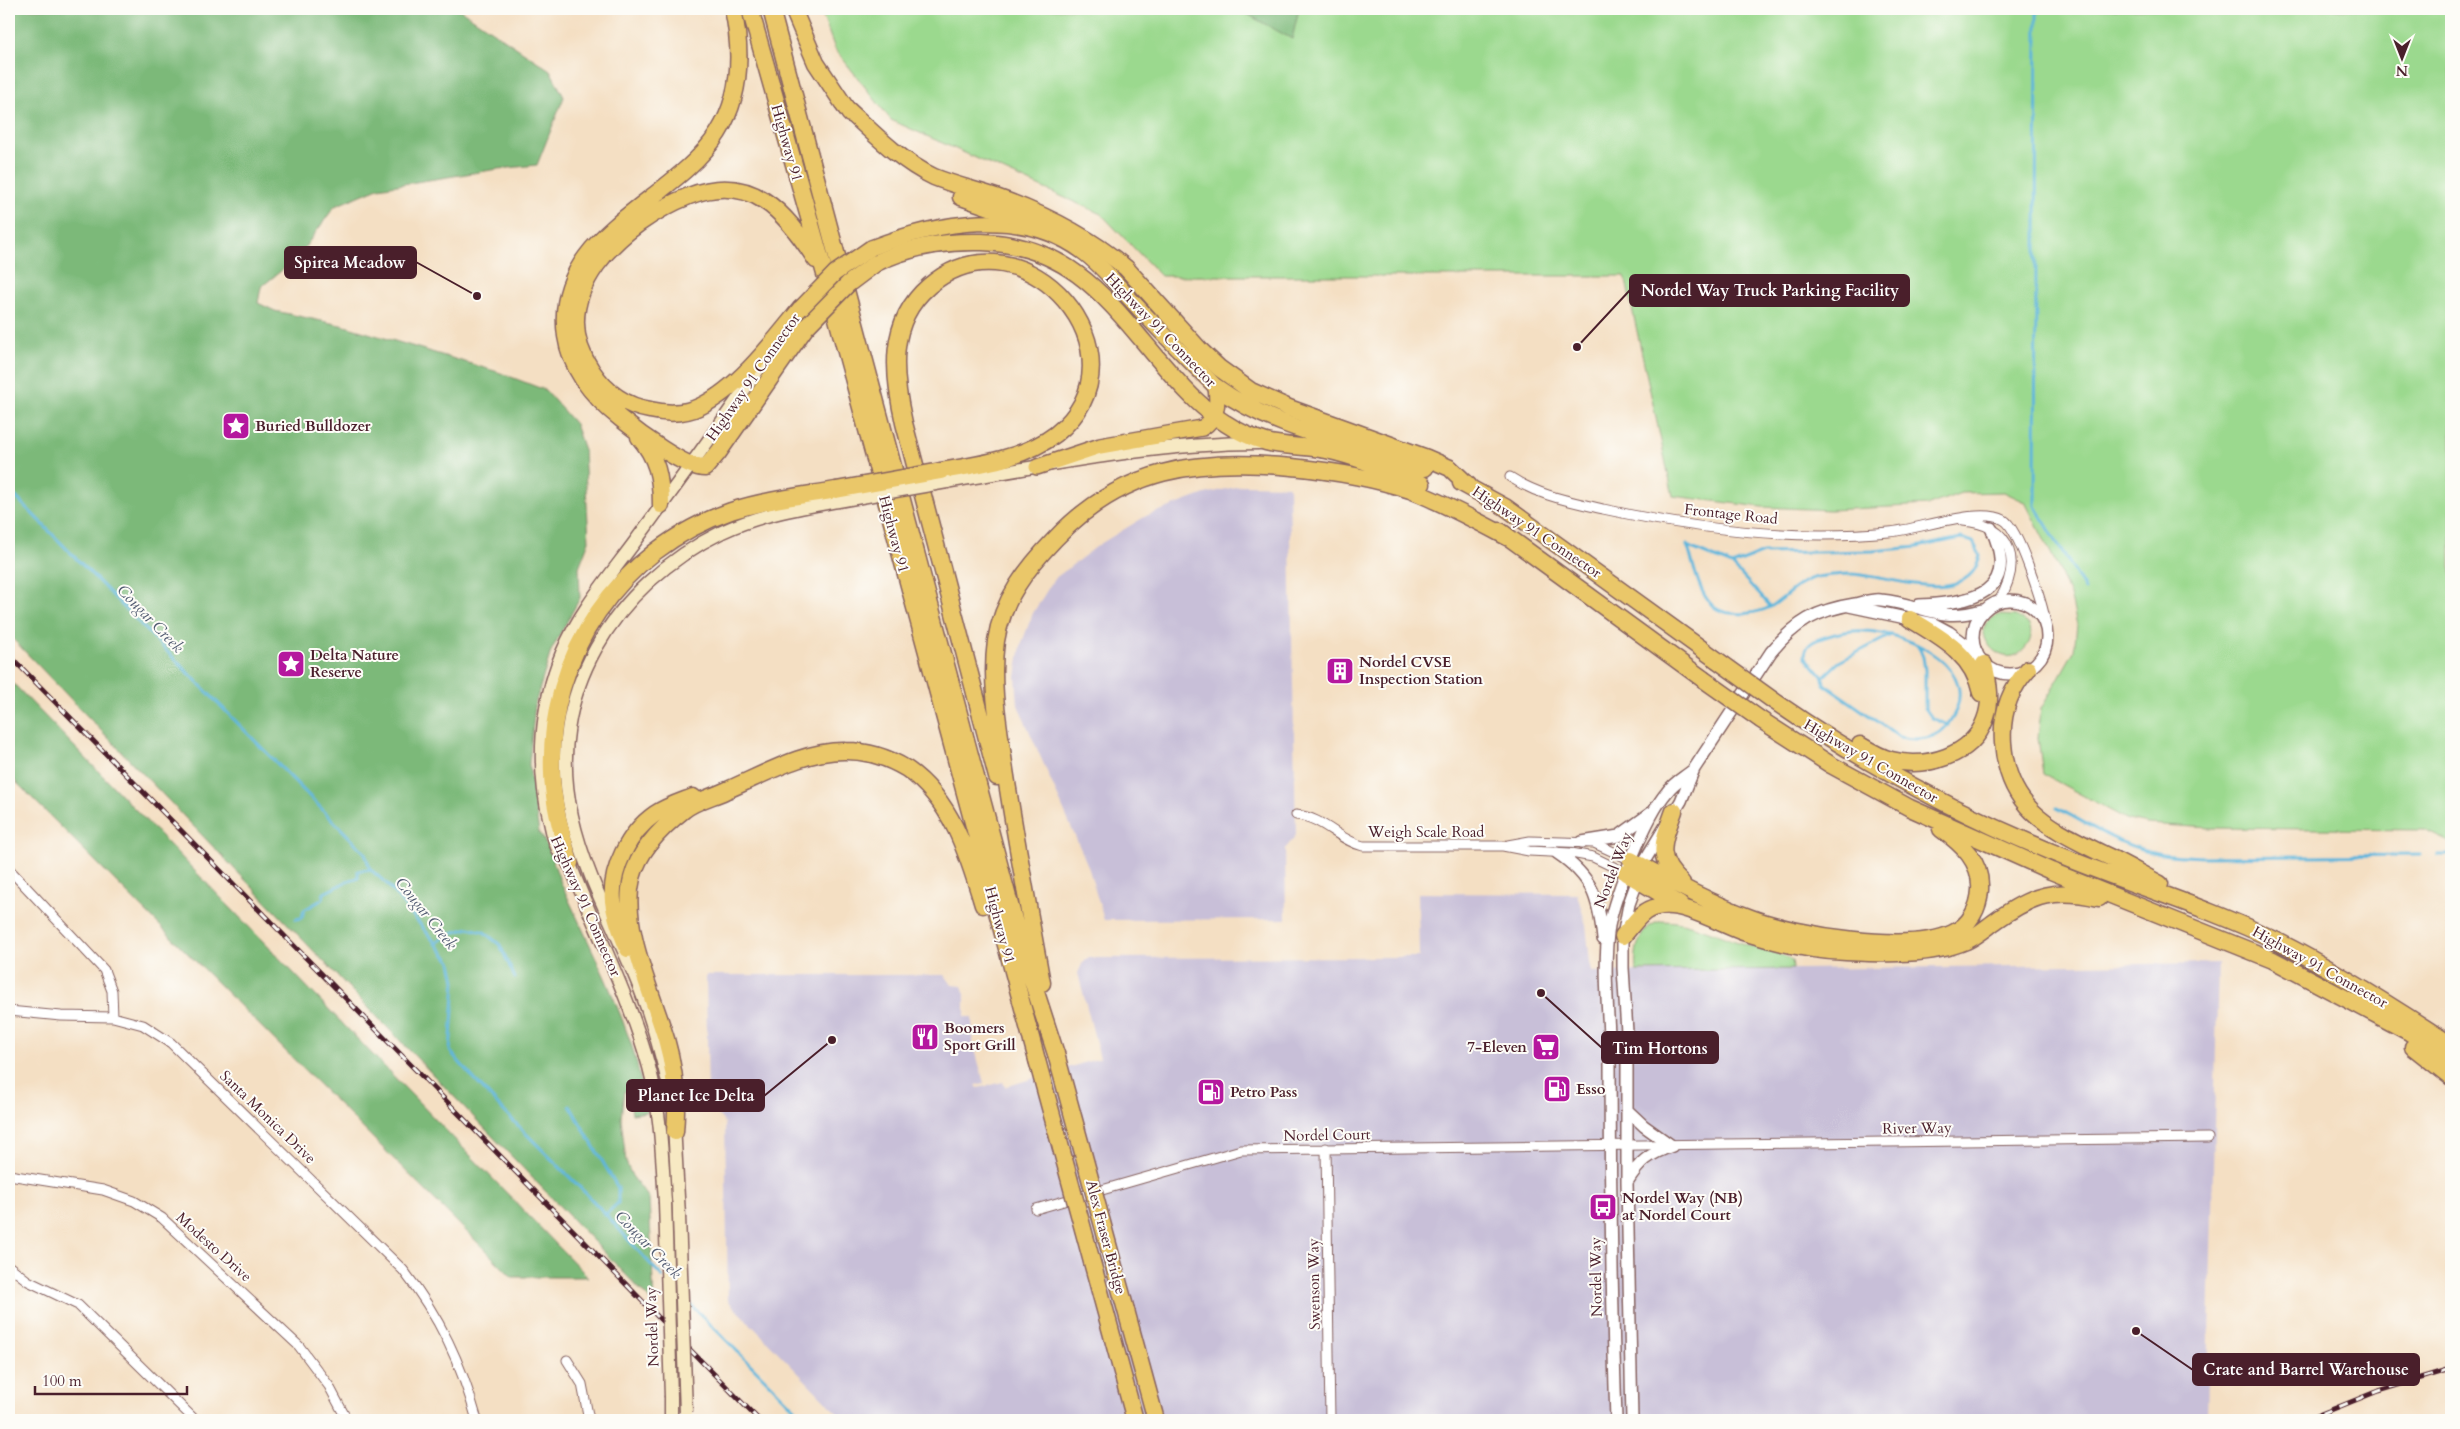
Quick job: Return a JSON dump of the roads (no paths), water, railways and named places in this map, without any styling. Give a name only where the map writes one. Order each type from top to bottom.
[{"type":"highway","points":[[733,9],[740,65],[732,102],[718,133],[691,164],[619,222],[602,239],[577,272],[566,301],[565,328],[567,342],[576,369],[593,393],[628,424],[691,466],[705,468],[806,327],[873,255],[892,255],[933,244],[971,242],[1011,245],[1062,264],[1090,282],[1112,304],[1198,403],[1214,416],[1247,435],[1267,442]]},
{"type":"highway","name":"Highway 91","points":[[750,9],[825,274],[1037,1060]]},
{"type":"highway","name":"Highway 91","points":[[771,9],[1021,946],[1056,1054]]},
{"type":"highway","points":[[793,9],[816,63],[870,142],[910,174],[946,192],[1024,219],[1041,229]]},
{"type":"highway","points":[[844,106],[887,145],[918,168],[948,182],[1047,217],[1101,248],[1126,268],[1219,368],[1251,391],[1296,411],[1427,458],[1450,468],[1470,486]]},
{"type":"highway","points":[[801,308],[764,352],[719,394],[702,406],[673,413],[639,408],[610,392],[585,361],[577,327],[578,312],[587,279],[612,246],[630,228],[654,212],[709,189],[744,192],[771,204],[793,226],[825,274]]},
{"type":"highway","name":"Highway 91 Connector","points":[[801,308],[835,273],[873,255],[900,237],[948,226],[1005,223],[1041,229],[1066,240],[1098,264],[1171,343],[1216,387],[1237,402],[1274,420],[1407,461],[1470,486],[1542,532],[1827,738],[1885,772],[1983,822],[2075,862],[2222,916],[2303,955],[2420,1024]]},
{"type":"highway","points":[[570,863],[555,808],[552,776],[552,733],[559,699],[578,644],[596,613],[629,573],[670,542],[698,525],[732,511],[769,501],[837,496],[944,477],[1038,444],[1066,425],[1080,404],[1089,376],[1090,362],[1084,329],[1076,313],[1060,294],[1042,278],[1028,271],[1004,265],[978,265],[952,272],[932,284],[915,299],[902,323],[896,347],[895,381],[904,423],[1018,859]]},
{"type":"highway","points":[[1037,466],[1100,446],[1202,428],[1214,416],[1217,408],[1216,387]]},
{"type":"highway","points":[[628,424],[654,458],[660,474],[661,505]]},
{"type":"highway","name":"Highway 91 Connector","points":[[1267,442],[1327,450],[1382,467],[1464,505],[1761,720],[1831,764],[1910,808],[1990,845],[2138,907],[2273,960],[2366,1010]]},
{"type":"highway","points":[[1056,1054],[1018,859],[994,683],[994,659],[1000,623],[1019,580],[1063,530],[1093,505],[1136,481],[1168,470],[1213,463],[1267,465],[1335,472],[1384,482],[1441,503],[1509,538]]},
{"type":"highway","points":[[1911,612],[1968,660],[1977,676],[1981,693],[1981,710],[1973,732],[1964,746]]},
{"type":"highway","points":[[1774,701],[1891,760],[1910,763],[1930,762],[1951,755],[1978,733],[1987,712],[1990,692],[1980,659]]},
{"type":"highway","points":[[2028,669],[2017,681],[2010,695],[2003,730],[2006,767],[2012,783],[2025,806],[2059,832],[2222,916]]},
{"type":"highway","points":[[675,1132],[677,1107],[673,1069],[633,930],[628,898],[633,876],[640,858],[665,826],[686,808],[796,760],[822,753],[846,750],[867,752],[886,758],[906,768],[940,799],[964,848],[997,951],[1030,1036]]},
{"type":"highway","points":[[635,975],[632,958],[613,899],[614,881],[625,850],[640,827],[662,810],[703,793],[720,793]]},
{"type":"highway","points":[[1634,870],[1768,924],[1835,938],[1909,940],[1935,938],[1953,933],[1967,923],[1977,907],[1980,884],[1977,869],[1968,851],[1954,838],[1910,808]]},
{"type":"highway","points":[[1674,811],[1664,841],[1664,860],[1673,875],[1694,893]]},
{"type":"highway","points":[[1634,870],[1690,910],[1733,928],[1768,939],[1821,949],[1867,953],[1913,952],[1958,944],[1972,938],[2012,909],[2046,894],[2080,894],[2138,907]]},
{"type":"highway","points":[[1624,936],[1648,910],[1664,906],[1690,910]]},
{"type":"highway","points":[[2366,1010],[2409,1032],[2451,1061]]},
{"type":"highway","points":[[2366,1010],[2451,1077]]},
{"type":"highway","points":[[2420,1024],[2451,1040]]},
{"type":"highway","points":[[2420,1024],[2451,1045]]},
{"type":"highway","name":"Alex Fraser Bridge","points":[[1056,1054],[1156,1420]]},
{"type":"highway","name":"Alex Fraser Bridge","points":[[1037,1060],[1134,1420]]},
{"type":"main road","name":"Highway 91 Connector","points":[[665,1202],[660,1138],[649,1068],[622,988],[581,894],[570,863],[560,855],[552,832],[542,774],[544,722],[553,682],[573,630],[609,573],[691,466],[801,308]]},
{"type":"main road","name":"Highway 91 Connector","points":[[944,477],[1172,448],[1267,442]]},
{"type":"main road","name":"Highway 91 Connector","points":[[679,1216],[675,1132],[668,1084],[659,1044],[635,975],[587,865],[572,816],[567,782],[566,751],[575,695],[582,673],[591,655],[622,610],[650,579],[678,557],[724,532],[746,523],[837,496]]},
{"type":"main road","name":"Nordel Way","points":[[665,1202],[671,1420]]},
{"type":"main road","name":"Nordel Way","points":[[679,1216],[686,1416]]},
{"type":"street","name":"Frontage Road","points":[[1510,477],[1532,490],[1554,498],[1653,519],[1726,529],[1786,533],[1865,533],[1916,528],[1977,515],[1987,515],[2008,523],[2021,548],[2037,591],[2046,624]]},
{"type":"street","name":"Frontage Road","points":[[1955,520],[1991,528]]},
{"type":"street","points":[[1991,528],[2007,544],[2012,558],[2010,578],[1999,602]]},
{"type":"street","points":[[1911,612],[1959,603],[1986,592],[1995,579],[2001,561],[1998,544],[1991,528]]},
{"type":"street","points":[[2012,600],[2025,603],[2046,624],[2047,637],[2042,654],[2028,669],[2009,674],[1992,670],[1980,659],[1974,634],[1982,610],[1999,602],[2012,600]]},
{"type":"street","name":"Nordel Way","points":[[1632,1420],[1624,936],[1634,870],[1674,811],[1694,769],[1781,640],[1804,620],[1814,614],[1845,605],[1945,615],[1962,615],[1982,610]]},
{"type":"street","name":"Nordel Way","points":[[1911,612],[1942,628],[1980,659]]},
{"type":"street","name":"Nordel Way","points":[[1616,1420],[1610,1146],[1610,1041],[1606,960],[1611,920],[1634,870],[1655,811],[1667,791],[1694,769]]},
{"type":"street","points":[[1582,842],[1619,836],[1655,811]]},
{"type":"street","name":"Weigh Scale Road","points":[[1296,815],[1316,819],[1348,840],[1363,846],[1503,846],[1530,841],[1582,842],[1602,846],[1634,870]]},
{"type":"street","name":"Weigh Scale Road","points":[[1503,846],[1529,851],[1582,854],[1634,870]]},
{"type":"street","points":[[1557,853],[1578,869],[1591,886],[1600,914],[1606,960]]},
{"type":"street","points":[[9,869],[104,970],[112,991],[113,1017]]},
{"type":"street","name":"Santa Monica Drive","points":[[9,1011],[61,1016],[113,1017],[143,1025],[175,1047],[404,1270],[435,1313],[449,1340],[470,1395],[477,1420]]},
{"type":"street","points":[[1627,1110],[1644,1126],[1672,1146]]},
{"type":"street","name":"River Way","points":[[1627,1146],[2208,1138]]},
{"type":"street","name":"Nordel Court","points":[[1036,1209],[1241,1150],[1627,1146]]},
{"type":"street","points":[[1627,1182],[1634,1171],[1652,1153],[1672,1146]]},
{"type":"street","name":"Swenson Way","points":[[1326,1148],[1330,1420]]},
{"type":"street","name":"Modesto Drive","points":[[9,1175],[103,1190],[134,1201],[162,1218],[299,1346],[328,1386],[346,1420]]},
{"type":"street","points":[[10,1266],[28,1281],[78,1305],[196,1420]]},
{"type":"street","points":[[568,1360],[582,1384],[589,1420]]},
{"type":"street","points":[[9,1416],[14,1420]]},
{"type":"waterway","points":[[2037,9],[2035,506],[2085,589]]},
{"type":"waterway","name":"Cougar Creek","points":[[9,490],[365,853],[370,869],[387,884],[451,962],[455,981],[450,1051],[485,1091],[596,1204],[663,1277]]},
{"type":"waterway","points":[[1687,545],[1701,589],[1711,604],[1717,609],[1737,614],[1752,613],[1766,609],[1805,582],[1823,576],[1864,575],[1924,585],[1943,585],[1960,581],[1973,572],[1980,555],[1973,542],[1961,538],[1917,547],[1873,551],[1763,553],[1732,565]]},
{"type":"waterway","points":[[1687,546],[1732,565],[1771,607]]},
{"type":"waterway","points":[[1823,677],[1805,656],[1805,652],[1811,643],[1830,636],[1844,632],[1863,631],[1881,633],[1901,638],[1920,646],[1938,657],[1951,671],[1958,686],[1958,704],[1948,724],[1938,733],[1920,739],[1900,737],[1824,684],[1823,677],[1839,662],[1891,635]]},
{"type":"waterway","points":[[1918,645],[1923,657],[1925,670],[1925,708],[1932,718],[1948,725]]},
{"type":"waterway","points":[[2057,808],[2124,843],[2168,855],[2202,857],[2420,855]]},
{"type":"waterway","points":[[2438,855],[2451,855]]},
{"type":"waterway","points":[[296,919],[302,918],[304,910],[323,899],[324,893],[358,878],[358,871],[370,869]]},
{"type":"waterway","points":[[435,944],[449,934],[469,928],[484,932],[500,945],[515,978]]},
{"type":"waterway","points":[[570,1106],[618,1188],[618,1203],[605,1215]]},
{"type":"waterway","name":"Cougar Creek","points":[[685,1299],[806,1420]]},
{"type":"railway","points":[[9,655],[759,1420]]},
{"type":"railway","points":[[2306,1420],[2378,1391],[2451,1369]]},
{"type":"place","name":"Spirea Meadow","points":[[477,296]]},
{"type":"place","name":"Nordel Way Truck Parking Facility","points":[[1577,347]]},
{"type":"place","name":"Buried Bulldozer","points":[[236,426]]},
{"type":"place","name":"Delta Nature Reserve","points":[[291,664]]},
{"type":"place","name":"Nordel CVSE Inspection Station","points":[[1340,671]]},
{"type":"place","name":"Tim Hortons","points":[[1541,993]]},
{"type":"place","name":"Boomers Sport Grill","points":[[925,1037]]},
{"type":"place","name":"Planet Ice Delta","points":[[832,1040]]},
{"type":"place","name":"7-Eleven","points":[[1546,1047]]},
{"type":"place","name":"Esso","points":[[1557,1089]]},
{"type":"place","name":"Petro Pass","points":[[1211,1092]]},
{"type":"place","name":"Nordel Way (NB) at Nordel Court","points":[[1603,1207]]},
{"type":"place","name":"Crate and Barrel Warehouse","points":[[2136,1331]]}]
